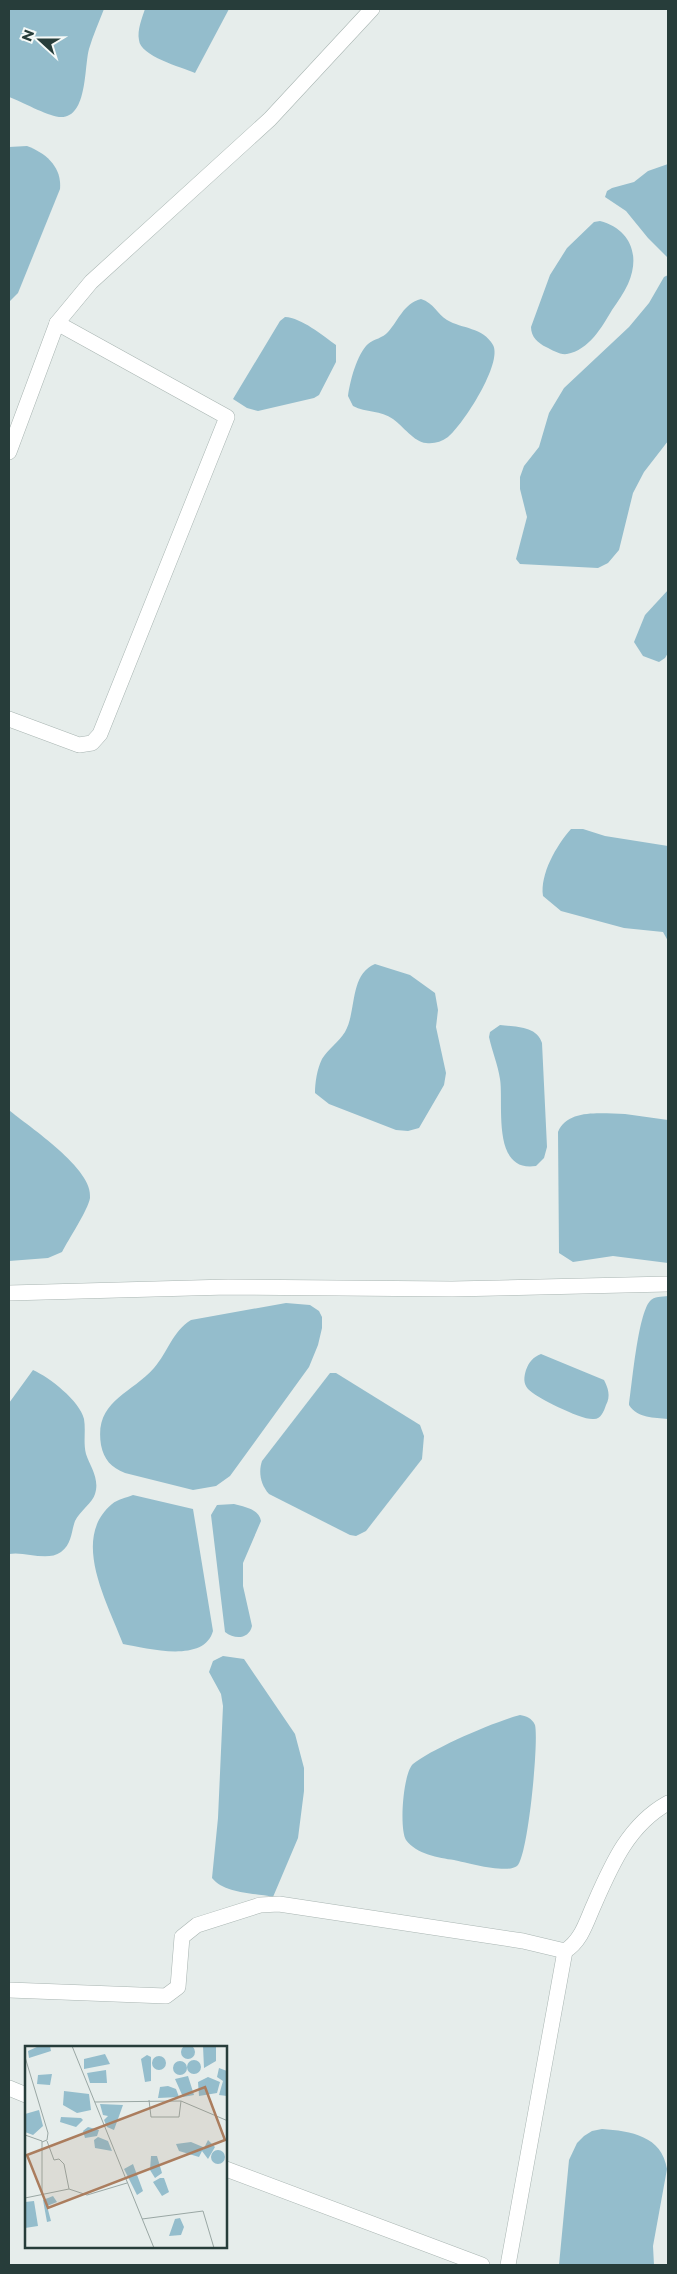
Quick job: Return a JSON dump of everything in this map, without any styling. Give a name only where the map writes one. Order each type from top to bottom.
[{"type":"street","points":[[9,452],[57,323],[91,282],[270,119],[372,9]]},
{"type":"street","points":[[9,718],[79,745],[92,743],[100,734],[227,416],[57,323]]},
{"type":"street","points":[[9,1293],[228,1287],[452,1289],[668,1284]]},
{"type":"street","points":[[9,1990],[166,1996],[178,1987],[182,1938],[197,1925],[260,1905],[280,1904],[503,1938],[564,1951],[574,1946],[608,1872],[631,1834],[654,1811],[668,1803]]},
{"type":"street","points":[[508,2265],[564,1951]]},
{"type":"street","points":[[9,2088],[25,2094]]},
{"type":"street","points":[[228,2171],[482,2265]]},
{"type":"water","points":[[9,9],[104,9],[89,49],[80,101],[75,110],[68,116],[53,116],[9,97]]},
{"type":"water","points":[[145,9],[229,9],[195,73],[153,56],[141,46],[139,32]]},
{"type":"water","points":[[27,146],[51,162],[58,174],[60,189],[18,293],[9,302],[9,147]]},
{"type":"water","points":[[668,164],[668,258],[648,238],[626,211],[605,197],[607,191],[612,188],[634,182],[648,171]]},
{"type":"water","points":[[600,221],[619,230],[630,245],[633,253],[632,273],[623,294],[594,337],[575,352],[559,353],[538,342],[532,334],[531,327],[550,275],[567,248],[594,222]]},
{"type":"water","points":[[668,275],[668,441],[644,472],[633,493],[619,550],[608,563],[598,568],[520,564],[516,559],[527,517],[520,489],[520,477],[524,466],[539,447],[549,413],[564,388],[629,327],[649,303],[664,277]]},
{"type":"water","points":[[421,299],[429,303],[447,320],[484,335],[493,345],[495,354],[487,379],[463,420],[448,437],[432,443],[417,440],[388,416],[353,406],[348,396],[355,368],[364,348],[370,342],[386,334],[406,308]]},
{"type":"water","points":[[285,317],[298,320],[336,345],[336,362],[319,395],[314,398],[258,411],[247,408],[233,399],[280,321]]},
{"type":"water","points":[[668,590],[668,653],[659,662],[643,656],[634,642],[645,615]]},
{"type":"water","points":[[571,829],[583,829],[605,836],[668,846],[668,941],[663,932],[624,928],[561,911],[543,896],[544,879],[550,861]]},
{"type":"water","points":[[375,964],[410,975],[435,993],[438,1010],[436,1027],[446,1073],[444,1085],[419,1128],[408,1131],[396,1130],[329,1104],[315,1093],[315,1085],[322,1059],[345,1032],[349,1024],[357,985],[367,969]]},
{"type":"water","points":[[500,1025],[530,1030],[539,1037],[542,1043],[547,1147],[544,1158],[536,1166],[522,1165],[512,1159],[506,1148],[501,1119],[500,1079],[489,1037],[490,1032]]},
{"type":"water","points":[[9,1110],[59,1150],[82,1174],[88,1187],[90,1198],[78,1225],[62,1252],[48,1258],[9,1261]]},
{"type":"water","points":[[597,1113],[625,1114],[668,1120],[668,1263],[613,1256],[573,1262],[559,1253],[558,1132],[563,1124],[578,1116]]},
{"type":"water","points":[[668,1296],[668,1419],[642,1415],[633,1410],[629,1405],[639,1334],[646,1308],[654,1298]]},
{"type":"water","points":[[286,1303],[310,1305],[319,1311],[322,1317],[322,1328],[318,1345],[309,1367],[230,1476],[216,1486],[193,1490],[125,1473],[109,1462],[104,1455],[101,1445],[100,1430],[108,1408],[154,1368],[179,1330],[191,1320]]},
{"type":"water","points":[[541,1354],[604,1380],[609,1395],[600,1416],[596,1419],[588,1419],[580,1416],[549,1403],[528,1389],[524,1380],[526,1370],[532,1360]]},
{"type":"water","points":[[33,1370],[63,1390],[81,1412],[85,1423],[86,1454],[96,1483],[94,1497],[75,1521],[71,1538],[65,1549],[49,1556],[9,1554],[9,1403]]},
{"type":"water","points":[[330,1373],[336,1373],[420,1425],[424,1436],[422,1459],[366,1531],[356,1536],[350,1535],[269,1494],[261,1479],[262,1461]]},
{"type":"water","points":[[133,1495],[193,1509],[213,1631],[207,1641],[198,1648],[187,1651],[173,1651],[123,1644],[96,1572],[93,1553],[94,1535],[100,1518],[112,1504]]},
{"type":"water","points":[[234,1504],[254,1511],[261,1521],[243,1563],[243,1586],[252,1626],[248,1634],[241,1637],[229,1635],[225,1632],[211,1515],[217,1505]]},
{"type":"water","points":[[223,1656],[244,1659],[295,1734],[304,1768],[304,1791],[298,1838],[273,1897],[232,1890],[224,1887],[212,1878],[218,1818],[223,1706],[221,1694],[209,1672],[213,1661]]},
{"type":"water","points":[[520,1715],[532,1721],[535,1725],[536,1735],[529,1822],[521,1858],[517,1866],[505,1869],[477,1865],[428,1855],[410,1845],[404,1834],[403,1801],[407,1778],[413,1764],[464,1736]]},
{"type":"water","points":[[602,2129],[624,2131],[644,2137],[659,2149],[664,2158],[667,2169],[653,2246],[654,2265],[559,2265],[569,2160],[577,2143],[584,2136],[592,2131]]}]
